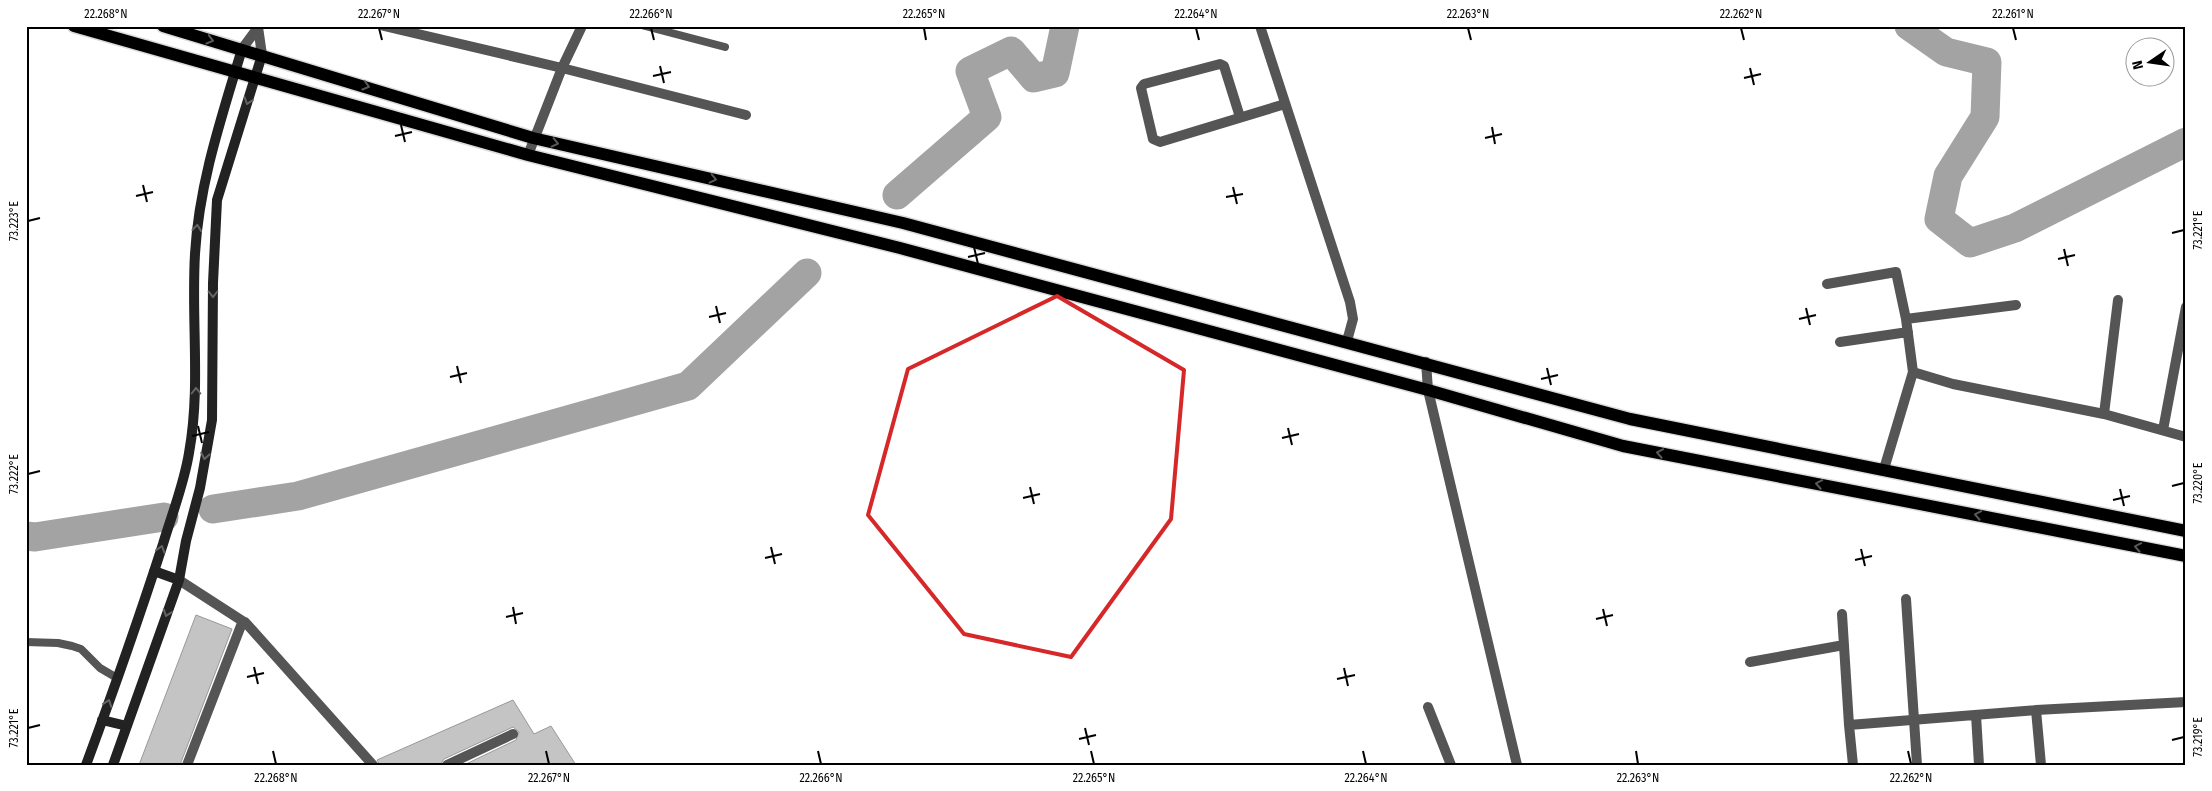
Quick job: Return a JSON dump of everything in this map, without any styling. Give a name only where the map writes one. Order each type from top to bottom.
[{"type":"main road","points":[[74,26],[528,155],[910,251],[1428,390],[1623,446],[2186,556]]},
{"type":"main road","points":[[163,26],[262,54],[533,138],[904,223],[1426,362],[1630,419],[2186,531]]},
{"type":"main road","points":[[86,765],[154,571],[181,487],[190,448],[196,402],[194,300],[195,253],[199,214],[205,176],[242,49]]},
{"type":"main road","points":[[113,765],[180,580],[212,420],[213,283],[217,200],[262,54]]},
{"type":"main road","points":[[154,571],[180,580]]},
{"type":"main road","points":[[102,720],[127,726]]},
{"type":"street","points":[[384,26],[562,68],[746,115]]},
{"type":"street","points":[[528,155],[533,138],[562,68],[582,26]]},
{"type":"street","points":[[1260,26],[1352,311],[1353,319],[1347,341]]},
{"type":"street","points":[[242,49],[259,27]]},
{"type":"street","points":[[259,27],[262,54]]},
{"type":"street","points":[[1240,118],[1224,66],[1220,64],[1144,84],[1141,88],[1153,139],[1160,142],[1240,118],[1285,104]]},
{"type":"street","points":[[1827,284],[1896,272],[1906,319],[1913,372],[1884,469]]},
{"type":"street","points":[[2104,414],[2118,300]]},
{"type":"street","points":[[1906,319],[2016,305]]},
{"type":"street","points":[[2163,430],[2186,307]]},
{"type":"street","points":[[1840,342],[1908,332]]},
{"type":"street","points":[[1426,362],[1428,390],[1517,765]]},
{"type":"street","points":[[1913,372],[1953,384],[2104,414],[2186,437]]},
{"type":"street","points":[[180,580],[246,622],[373,765]]},
{"type":"street","points":[[1906,599],[1917,765]]},
{"type":"street","points":[[1842,614],[1853,765]]},
{"type":"street","points":[[187,765],[244,622]]},
{"type":"street","points":[[1750,662],[1844,645]]},
{"type":"street","points":[[1849,725],[2036,710],[2186,702]]},
{"type":"street","points":[[1428,707],[1451,765]]},
{"type":"street","points":[[2036,710],[2041,765]]},
{"type":"street","points":[[1976,715],[1979,765]]},
{"type":"street","points":[[447,765],[513,734]]},
{"type":"lane","points":[[645,26],[725,47]]},
{"type":"lane","points":[[26,642],[58,643],[80,649],[100,668],[117,678]]},
{"type":"highlighted area","points":[[1057,296],[1184,370],[1171,519],[1071,657],[964,634],[868,515],[908,369]]},
{"type":"building","points":[[196,615],[232,629],[180,765],[139,765]]},
{"type":"building","points":[[513,700],[534,734],[551,726],[576,765],[464,765],[516,740],[519,732],[513,727],[444,759],[440,765],[380,765],[377,760]]},
{"type":"waterway","points":[[897,195],[987,117],[970,71],[1011,51],[1034,78],[1055,73],[1065,26]]},
{"type":"waterway","points":[[1909,26],[1946,52],[1987,62],[1985,117],[1948,176],[1939,219],[1970,243],[2015,228],[2186,142]]},
{"type":"waterway","points":[[213,509],[298,496],[688,386],[807,273]]},
{"type":"waterway","points":[[26,536],[35,537],[164,517]]}]
